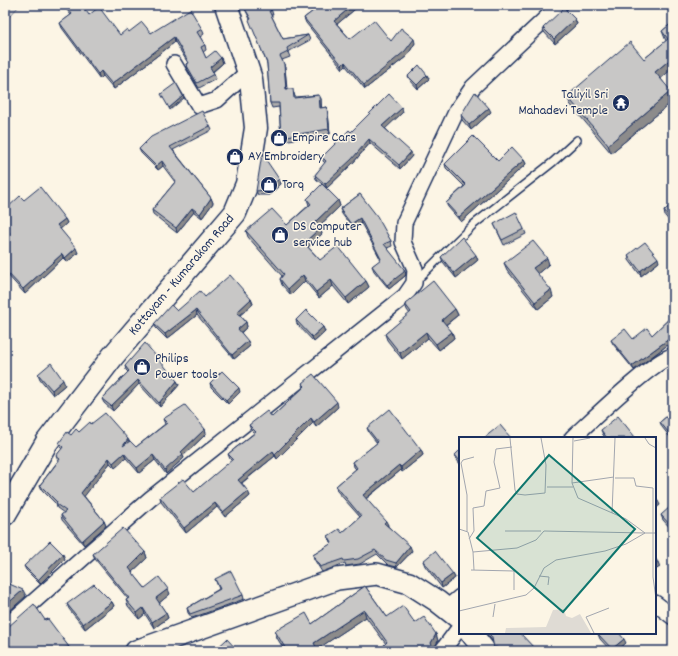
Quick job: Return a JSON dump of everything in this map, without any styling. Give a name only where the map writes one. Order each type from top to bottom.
[{"type":"main road","name":"Kottayam - Kumarakom Road","points":[[5,514],[47,442],[99,375],[235,213],[247,184],[256,128],[251,79],[226,5]]},
{"type":"main road","points":[[136,651],[168,647],[337,579],[377,574],[409,583],[455,608]]},
{"type":"main road","points":[[472,634],[485,651]]},
{"type":"street","points":[[5,627],[150,499],[405,296],[414,283],[414,269],[403,242],[404,223],[457,110],[473,87],[560,5]]},
{"type":"street","points":[[174,64],[199,106],[217,100],[249,71]]},
{"type":"street","points":[[573,437],[632,384],[650,370],[673,356]]},
{"type":"street","points":[[656,604],[673,617]]},
{"type":"street","points":[[442,651],[459,628]]},
{"type":"lane","points":[[414,283],[473,225],[553,162],[577,140]]},
{"type":"shaded area","points":[[5,5],[20,5],[8,18],[5,17]]},
{"type":"building","points":[[65,5],[82,5],[89,15],[99,7],[120,35],[127,29],[129,32],[142,22],[151,33],[190,9],[202,29],[197,32],[205,45],[201,47],[206,58],[215,51],[221,58],[210,67],[214,74],[197,83],[186,64],[189,63],[174,37],[112,84],[101,71],[98,74],[60,23],[72,14]]},
{"type":"building","points":[[243,5],[269,5],[271,11],[269,11],[283,39],[308,35],[287,48],[288,52],[280,56],[284,64],[286,89],[293,89],[294,98],[319,95],[320,108],[327,107],[329,129],[281,137],[279,103],[270,103],[267,63],[249,20],[251,19]]},
{"type":"building","points":[[321,5],[353,5],[334,21],[350,39],[374,20],[391,41],[401,28],[414,39],[405,51],[364,85],[345,62],[342,65],[304,18]]},
{"type":"building","points":[[564,8],[575,19],[554,39],[543,28]]},
{"type":"building","name":"Taliyil Sri Mahadevi Temple","points":[[673,22],[673,57],[655,72],[671,91],[608,145],[567,96],[630,42],[644,59],[668,39],[662,31]]},
{"type":"building","points":[[419,65],[427,75],[417,85],[408,76]]},
{"type":"building","points":[[176,83],[183,96],[169,108],[161,94]]},
{"type":"building","points":[[475,92],[489,108],[469,125],[461,115]]},
{"type":"building","points":[[389,94],[402,108],[382,126],[411,152],[399,165],[369,139],[352,159],[325,184],[315,175],[326,161],[322,157],[349,130],[351,132]]},
{"type":"building","points":[[202,111],[210,126],[170,147],[211,198],[200,214],[192,208],[176,228],[152,210],[176,181],[162,161],[156,166],[139,149],[151,137]]},
{"type":"building","points":[[473,136],[498,161],[512,147],[524,160],[459,217],[446,203],[466,185],[445,164]]},
{"type":"building","points":[[262,154],[279,179],[267,190],[256,191]]},
{"type":"building","points":[[322,184],[338,200],[315,222],[320,228],[304,243],[320,260],[338,246],[366,281],[346,298],[331,280],[316,292],[303,275],[288,289],[280,279],[284,274],[246,231],[272,209],[287,225],[311,204],[307,199]]},
{"type":"building","points":[[40,187],[65,219],[57,225],[76,248],[65,258],[62,254],[23,289],[5,270],[5,237],[10,233],[5,228],[5,210],[20,196],[24,200]]},
{"type":"building","points":[[360,194],[377,216],[391,241],[384,244],[404,269],[404,272],[387,285],[372,266],[381,259],[360,218],[351,224],[340,209]]},
{"type":"building","points":[[673,203],[673,222],[664,211]]},
{"type":"building","points":[[516,212],[524,229],[502,240],[494,224]]},
{"type":"building","points":[[462,237],[476,255],[454,273],[441,257]]},
{"type":"building","points":[[533,241],[547,258],[533,268],[551,290],[535,302],[504,263]]},
{"type":"building","points":[[645,242],[658,258],[640,271],[628,255]]},
{"type":"building","points":[[230,275],[251,299],[237,312],[246,322],[238,329],[248,341],[232,355],[196,310],[165,334],[154,324],[171,305],[177,311],[200,291],[205,297]]},
{"type":"building","points":[[433,281],[455,309],[442,320],[452,332],[436,344],[426,332],[400,353],[385,334],[411,312],[405,304]]},
{"type":"building","points":[[306,310],[323,327],[312,337],[296,320]]},
{"type":"building","points":[[673,315],[673,336],[632,366],[611,340],[625,329],[633,339],[647,328],[652,335]]},
{"type":"building","points":[[145,343],[177,381],[159,403],[138,380],[111,406],[102,399],[129,371],[125,366]]},
{"type":"building","points":[[51,363],[63,380],[52,390],[38,374]]},
{"type":"building","points":[[222,371],[239,388],[226,400],[210,383]]},
{"type":"building","points":[[313,374],[337,402],[314,422],[311,418],[275,454],[273,451],[238,480],[248,491],[223,512],[215,503],[184,528],[160,497],[183,479],[194,492],[233,459],[228,454],[256,432],[249,425],[267,411],[272,417],[305,386],[302,383]]},
{"type":"building","points":[[185,405],[205,429],[181,452],[183,454],[165,470],[153,455],[137,468],[124,453],[113,463],[109,458],[81,493],[104,521],[82,541],[61,515],[66,511],[56,504],[57,502],[40,485],[60,459],[56,456],[63,447],[59,443],[67,432],[71,435],[76,429],[79,432],[90,422],[91,424],[105,413],[128,439],[123,446],[130,441],[136,447],[167,423],[163,419]]},
{"type":"building","points":[[390,409],[421,450],[401,467],[399,465],[363,495],[386,521],[384,523],[410,546],[396,563],[386,560],[375,550],[358,559],[344,561],[343,559],[320,567],[313,555],[332,543],[328,536],[339,529],[342,533],[361,516],[336,486],[357,468],[353,462],[378,442],[367,428]]},
{"type":"building","points":[[673,411],[673,438],[660,422]]},
{"type":"building","points":[[618,416],[635,437],[606,437],[601,430]]},
{"type":"building","points":[[500,425],[510,437],[485,437]]},
{"type":"building","points":[[459,451],[459,460],[455,455]]},
{"type":"building","points":[[671,506],[673,508],[673,528],[661,515]]},
{"type":"building","points":[[123,528],[145,552],[129,568],[145,588],[159,577],[168,589],[156,598],[166,613],[152,622],[143,608],[137,613],[126,600],[129,598],[93,554]]},
{"type":"building","points":[[50,541],[63,554],[38,580],[24,566]]},
{"type":"building","points":[[435,551],[453,574],[441,583],[423,561]]},
{"type":"building","points":[[231,571],[243,595],[190,614],[187,608],[220,589],[215,579]]},
{"type":"building","points":[[5,582],[23,590],[5,606]]},
{"type":"building","points":[[94,584],[112,602],[83,624],[67,604]]},
{"type":"building","points":[[365,586],[387,617],[403,606],[415,623],[424,617],[436,634],[431,643],[434,651],[378,651],[387,642],[364,610],[314,643],[317,649],[315,651],[287,651],[275,631],[306,613],[312,624]]},
{"type":"building","points":[[34,604],[45,620],[48,619],[69,647],[54,651],[5,651],[5,628]]},
{"type":"building","points":[[490,634],[521,634],[537,651],[501,651],[496,647],[494,648]]},
{"type":"building","points":[[598,634],[620,634],[624,639],[612,649]]},
{"type":"building","points":[[227,639],[238,651],[214,651]]},
{"type":"place","name":"Taliyil Sri Mahadevi Temple","points":[[621,103]]},
{"type":"place","name":"Empire Cars","points":[[279,138]]},
{"type":"place","name":"AY Embroidery","points":[[235,157]]},
{"type":"place","name":"Torq","points":[[269,185]]},
{"type":"place","name":"DS Computer service hub","points":[[280,235]]},
{"type":"place","name":"Philips Power tools","points":[[142,367]]}]
